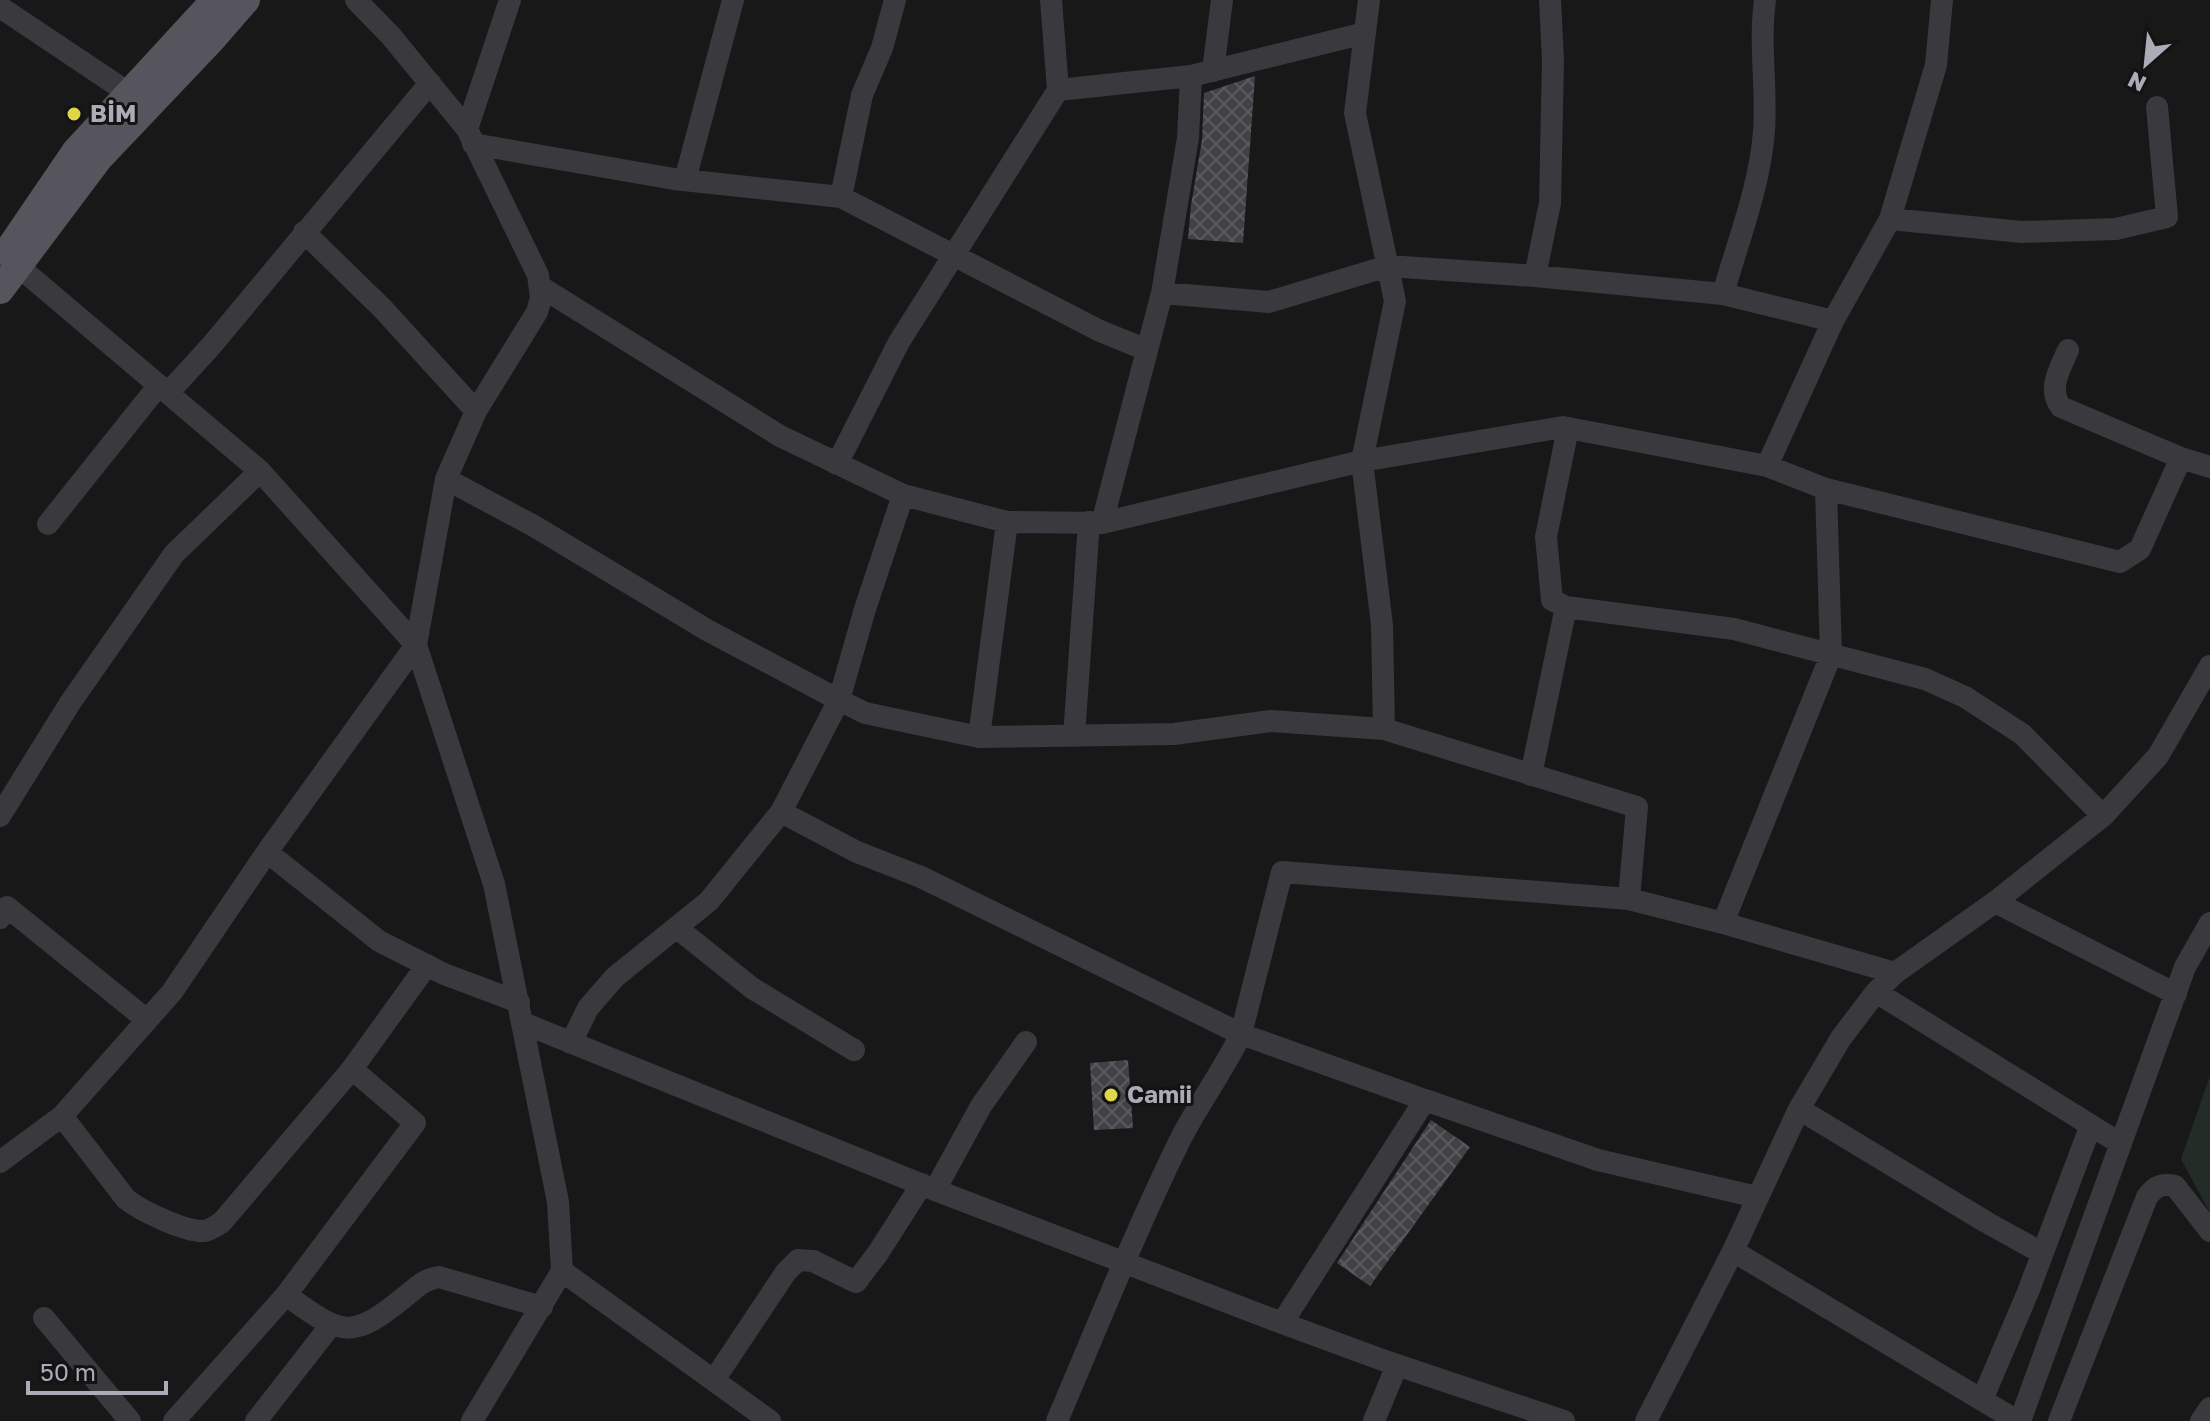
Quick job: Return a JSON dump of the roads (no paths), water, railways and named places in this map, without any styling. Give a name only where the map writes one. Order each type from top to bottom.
[{"type":"main road","points":[[0,290],[6,258],[76,151],[215,0]]},
{"type":"main road","points":[[6,258],[246,0]]},
{"type":"street","points":[[0,1162],[62,1116],[172,992],[267,852],[416,645],[446,479],[476,411],[537,312],[541,287],[538,275],[470,136],[430,83],[356,0]]},
{"type":"street","points":[[470,136],[510,0]]},
{"type":"street","points":[[685,180],[733,0]]},
{"type":"street","points":[[841,197],[862,95],[882,48],[895,0]]},
{"type":"street","points":[[837,464],[899,342],[1058,90],[1051,0]]},
{"type":"street","points":[[1074,736],[1095,522],[1162,293],[1188,138],[1222,0]]},
{"type":"street","points":[[1369,0],[1355,113],[1395,301],[1362,461],[1382,625],[1384,729]]},
{"type":"street","points":[[1535,276],[1550,203],[1553,60],[1550,0]]},
{"type":"street","points":[[1723,294],[1758,171],[1764,130],[1761,29],[1765,0]]},
{"type":"street","points":[[1767,466],[1833,321],[1890,219],[1936,65],[1942,0]]},
{"type":"street","points":[[0,7],[130,94]]},
{"type":"street","points":[[1058,90],[1202,74],[1365,33]]},
{"type":"street","points":[[48,524],[163,389],[211,346],[430,83]]},
{"type":"street","points":[[1890,219],[2022,232],[2116,229],[2167,217],[2157,107]]},
{"type":"street","points":[[470,136],[685,180],[841,197],[1100,331],[1147,350]]},
{"type":"street","points":[[304,232],[383,309],[476,411]]},
{"type":"street","points":[[6,258],[260,471],[416,645],[494,884],[558,1202],[562,1271],[472,1421]]},
{"type":"street","points":[[1162,293],[1269,302],[1388,266],[1723,294],[1833,321]]},
{"type":"street","points":[[541,287],[780,436],[903,495],[1007,522],[1095,522],[1362,461],[1568,428],[1767,466],[1826,489],[2120,562],[2140,549],[2181,458]]},
{"type":"street","points":[[2068,350],[2054,386],[2054,394],[2061,407],[2181,458],[2210,467]]},
{"type":"street","points":[[1568,428],[1546,537],[1552,600],[1566,607],[1734,629],[1925,679],[1985,708],[2022,734],[2103,816]]},
{"type":"street","points":[[0,816],[70,703],[174,554],[260,471]]},
{"type":"street","points":[[446,479],[534,526],[707,630],[865,713],[979,737],[1174,734],[1271,721],[1384,729],[1637,807],[1629,899]]},
{"type":"street","points":[[1723,923],[1831,655],[1826,489]]},
{"type":"street","points":[[571,1043],[588,1008],[615,977],[709,901],[781,812],[839,700],[903,495]]},
{"type":"street","points":[[979,737],[1007,522]]},
{"type":"street","points":[[1531,775],[1566,607]]},
{"type":"street","points":[[1646,1421],[1733,1251],[1799,1109],[1841,1038],[1876,992],[1895,973],[1995,902],[2103,816],[2158,756],[2210,666]]},
{"type":"street","points":[[781,812],[857,852],[921,877],[1241,1034],[1598,1160],[1757,1197]]},
{"type":"street","points":[[267,852],[379,941],[521,1013],[571,1043],[928,1187],[1282,1323],[1564,1421]]},
{"type":"street","points":[[1057,1421],[1124,1260],[1181,1138],[1241,1034],[1282,872],[1629,899],[1895,973]]},
{"type":"street","points":[[1995,902],[2176,994]]},
{"type":"street","points":[[2,909],[147,1020]]},
{"type":"street","points":[[1733,1251],[2019,1421],[2185,967],[2210,923]]},
{"type":"street","points":[[677,928],[752,988],[854,1050]]},
{"type":"street","points":[[62,1116],[135,1207],[205,1231],[222,1222],[352,1069],[427,965]]},
{"type":"street","points":[[1876,992],[2121,1144]]},
{"type":"street","points":[[714,1380],[786,1272],[798,1260],[813,1261],[856,1282],[928,1187],[1026,1042]]},
{"type":"street","points":[[174,1421],[286,1295],[415,1123],[352,1069]]},
{"type":"street","points":[[1282,1323],[1425,1100]]},
{"type":"street","points":[[1799,1109],[2042,1253]]},
{"type":"street","points":[[1982,1400],[2091,1125]]},
{"type":"street","points":[[2059,1421],[2153,1189],[2167,1184],[2175,1186],[2210,1231]]},
{"type":"street","points":[[562,1271],[770,1421]]},
{"type":"street","points":[[286,1295],[331,1325],[349,1328],[366,1326],[425,1280],[439,1277],[542,1307]]},
{"type":"street","points":[[44,1318],[130,1421]]},
{"type":"street","points":[[256,1421],[331,1325]]},
{"type":"street","points":[[1374,1421],[1397,1365]]},
{"type":"street","points":[[2201,1421],[2210,1408]]},
{"type":"place","name":"BİM","points":[[74,114]]},
{"type":"place","name":"Camii","points":[[1111,1095]]}]
